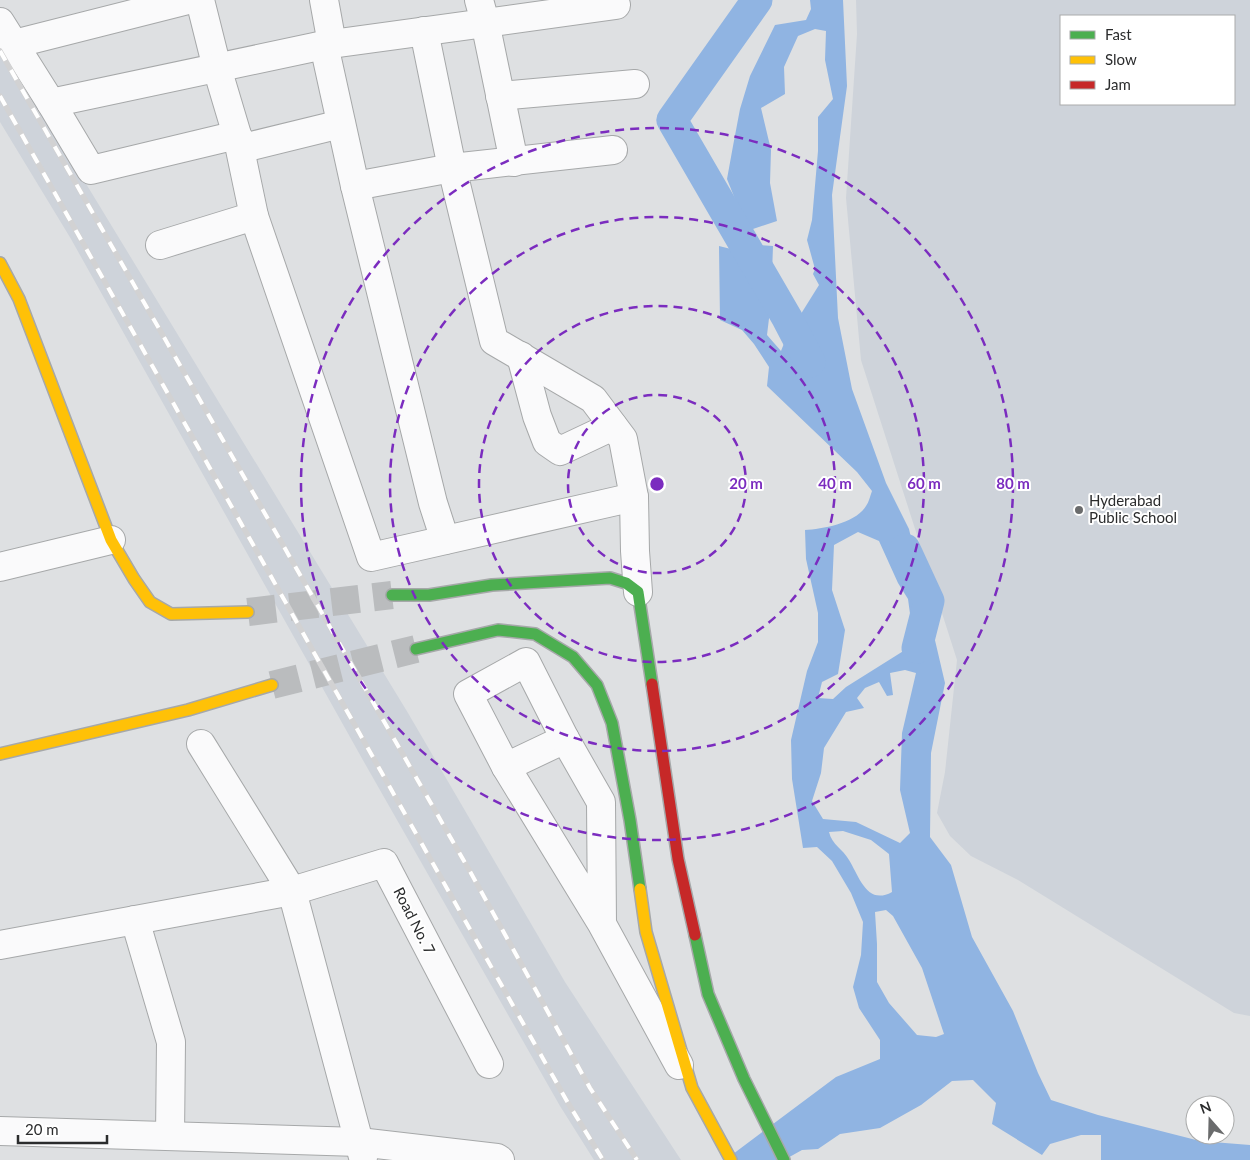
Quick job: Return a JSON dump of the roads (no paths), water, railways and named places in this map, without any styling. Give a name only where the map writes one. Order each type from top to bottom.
[{"type":"street","points":[[188,0],[7,33],[91,170],[237,135]]},
{"type":"street","points":[[200,0],[217,68],[237,135],[254,216],[372,557],[634,497]]},
{"type":"street","points":[[324,0],[328,44],[341,124],[433,503],[445,540]]},
{"type":"street","points":[[51,103],[328,44],[424,31],[482,11],[616,5]]},
{"type":"street","points":[[482,11],[514,162]]},
{"type":"street","points":[[424,31],[452,168],[494,341],[593,399],[623,439],[634,497],[638,592],[678,859],[708,994],[744,1079],[776,1148],[784,1160]]},
{"type":"street","points":[[500,96],[635,84]]},
{"type":"street","points":[[237,135],[243,148],[341,124]]},
{"type":"street","points":[[355,186],[452,168],[613,150]]},
{"type":"street","points":[[160,245],[254,216]]},
{"type":"street","points":[[0,263],[19,299],[111,540],[150,602],[171,614],[248,612]]},
{"type":"street","points":[[521,356],[537,416],[547,442],[560,451],[613,426]]},
{"type":"street","points":[[0,567],[111,540]]},
{"type":"street","points":[[392,595],[429,595],[492,585],[610,578],[626,583],[638,592]]},
{"type":"street","points":[[416,649],[498,630],[535,634],[573,657],[597,685],[612,723],[630,820],[646,932],[696,1096]]},
{"type":"street","points":[[602,924],[601,802],[565,739],[526,662],[468,694],[506,767],[602,924],[731,1160]]},
{"type":"street","points":[[0,754],[188,710],[272,685]]},
{"type":"street","points":[[506,767],[565,739]]},
{"type":"street","points":[[201,744],[292,892],[361,1151]]},
{"type":"street","name":"Road No. 7","points":[[292,892],[384,863],[489,1064]]},
{"type":"street","points":[[0,945],[292,892]]},
{"type":"street","points":[[135,920],[171,1042],[170,1136]]},
{"type":"street","points":[[0,1131],[170,1136],[361,1151],[497,1158],[500,1160]]},
{"type":"water","points":[[810,0],[843,0],[847,86],[832,195],[838,318],[852,389],[886,483],[909,529],[945,683],[931,753],[930,837],[951,865],[972,937],[1013,1011],[1051,1100],[1098,1115],[1185,1137],[1185,1145],[1250,1145],[1250,1160],[1101,1160],[1101,1135],[1081,1135],[1050,1144],[1042,1155],[992,1124],[996,1103],[973,1080],[952,1081],[921,1105],[880,1128],[840,1134],[818,1149],[802,1150],[784,1160],[725,1160],[836,1077],[880,1059],[880,1040],[859,1008],[853,987],[861,955],[863,922],[851,893],[832,861],[817,847],[803,848],[792,779],[791,740],[807,671],[818,642],[818,613],[806,559],[805,530],[838,524],[855,517],[866,506],[872,491],[857,472],[767,386],[769,367],[742,330],[720,320],[719,246],[731,249],[737,238],[725,224],[741,214],[727,179],[740,109],[750,76],[775,25],[806,20],[811,9]],"holes":[[[815,29],[826,31],[825,60],[833,99],[818,117],[818,151],[812,220],[807,240],[815,269],[813,274],[819,285],[799,317],[785,329],[785,341],[781,351],[767,335],[771,302],[773,246],[756,245],[750,230],[777,221],[770,183],[771,150],[761,108],[785,94],[784,67],[798,36]],[[858,532],[879,541],[898,583],[908,599],[911,621],[917,624],[916,637],[905,650],[846,687],[833,699],[818,698],[822,682],[838,674],[845,630],[832,590],[834,545]],[[905,670],[916,673],[902,733],[900,790],[910,833],[900,843],[856,822],[823,819],[812,801],[821,773],[824,748],[846,712],[864,708],[857,698],[865,688],[879,682],[887,696],[893,695],[890,673]],[[843,831],[871,840],[889,854],[892,892],[883,895],[876,895],[870,892],[860,881],[847,856],[835,844],[829,832]],[[886,910],[893,916],[922,968],[944,1034],[936,1037],[917,1035],[889,1003],[877,982],[875,912]]]},
{"type":"waterway","points":[[757,0],[672,120],[787,318],[810,362]]},
{"type":"waterway","points":[[905,549],[929,601],[917,648]]},
{"type":"tunnel","points":[[248,612],[392,595]]},
{"type":"tunnel","points":[[272,685],[416,649]]},
{"type":"railway","points":[[0,51],[472,875],[590,1088],[637,1160]]},
{"type":"railway","points":[[0,96],[568,1103],[603,1160]]},
{"type":"place","name":"Hyderabad Public School","points":[[1079,510]]}]
